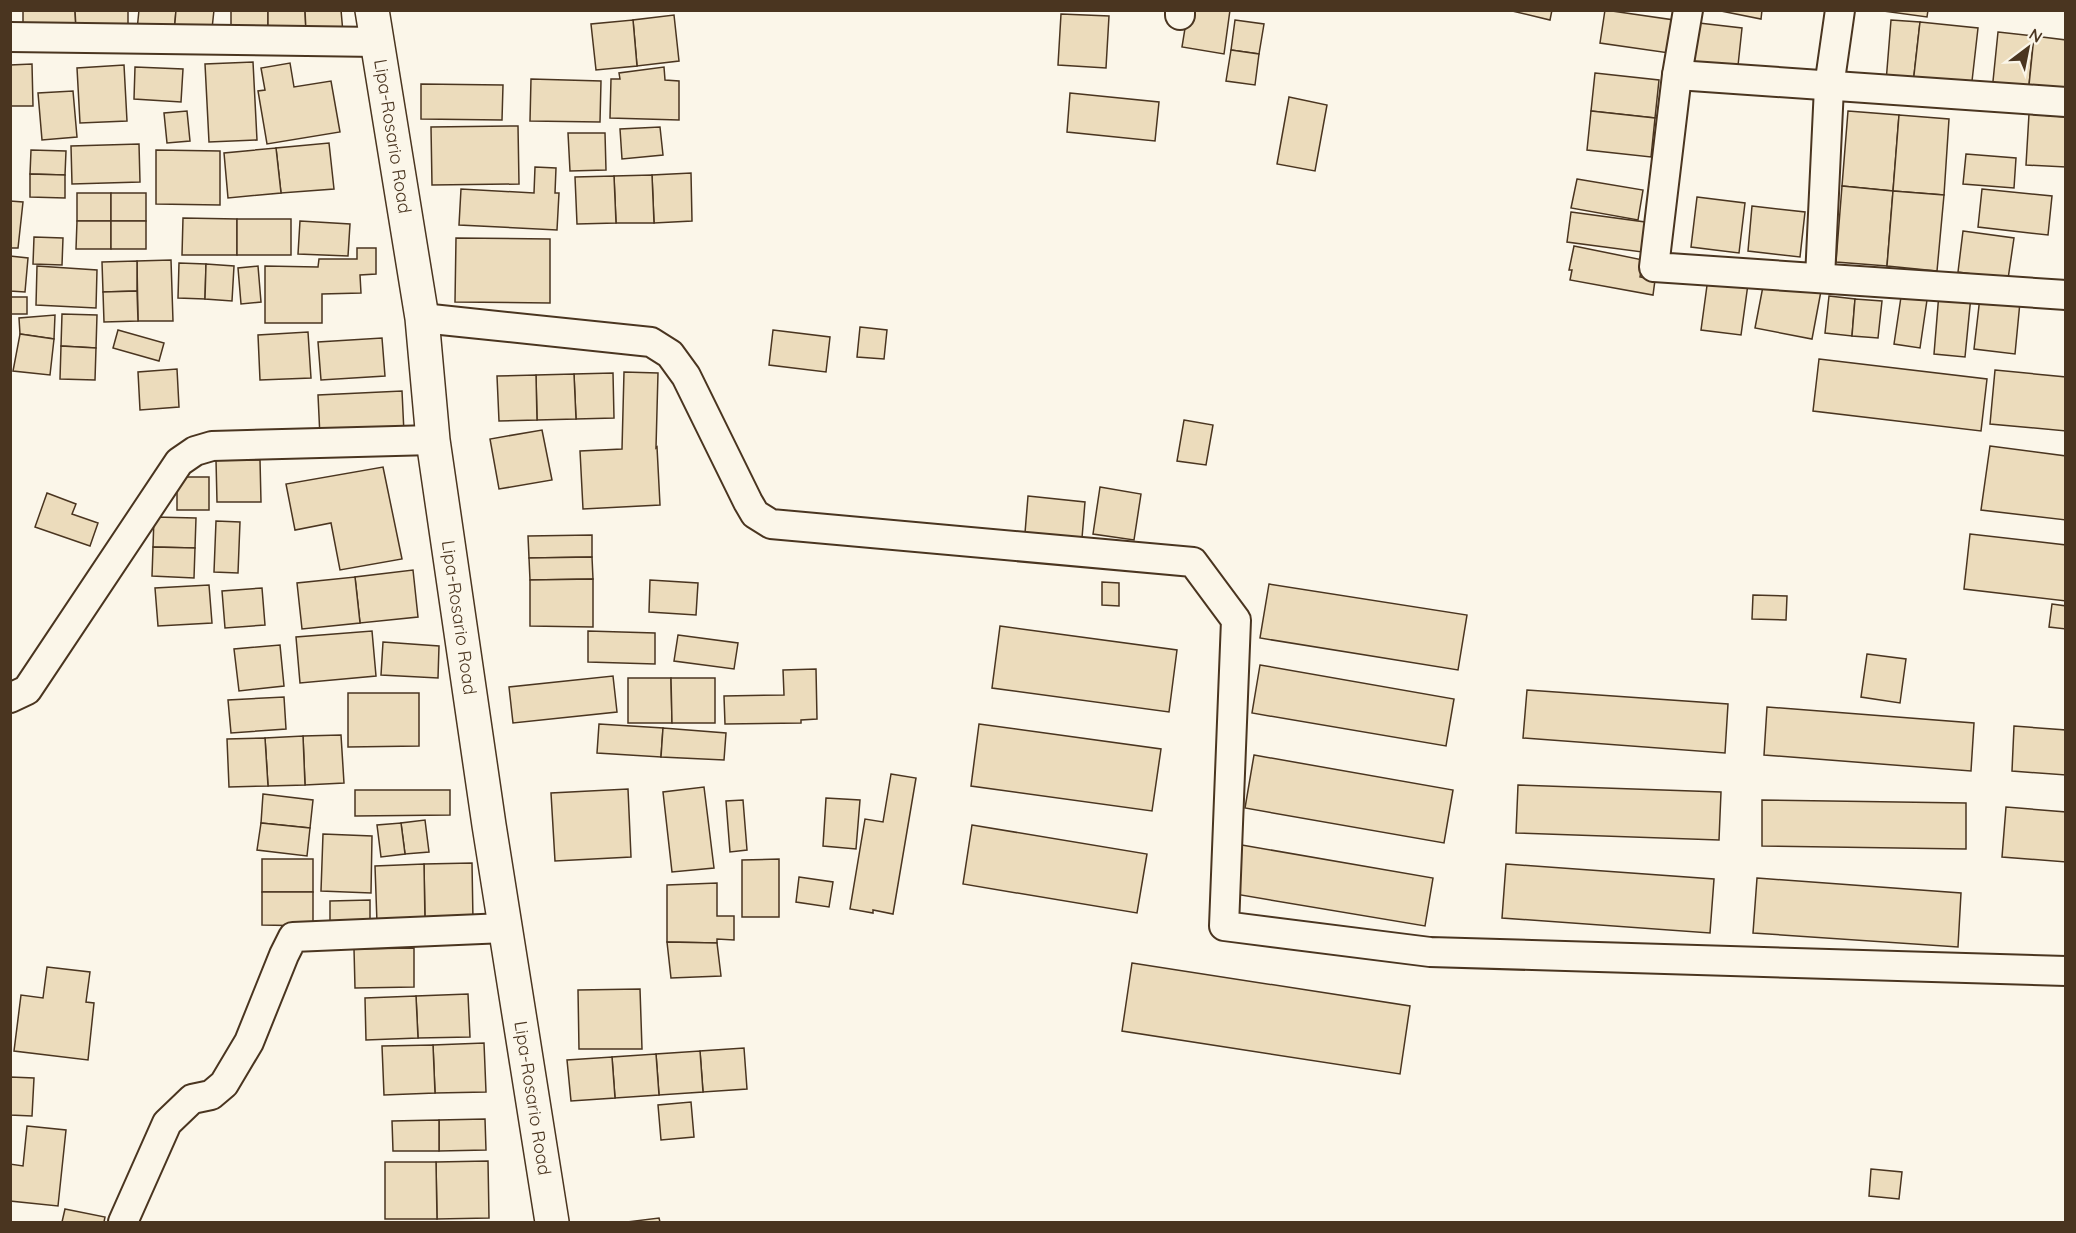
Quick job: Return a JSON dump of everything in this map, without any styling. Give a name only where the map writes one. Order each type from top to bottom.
[{"type":"main road","name":"Lipa-Rosario Road","points":[[372,10],[422,318],[433,440],[505,928],[552,1222]]},
{"type":"street","points":[[1688,10],[1677,75],[1654,267],[2066,295]]},
{"type":"street","points":[[1820,278],[1829,87],[1840,10]]},
{"type":"street","points":[[10,37],[377,42]]},
{"type":"street","points":[[1677,75],[2066,102]]},
{"type":"street","points":[[422,318],[651,342],[670,354],[686,376],[748,502],[755,514],[771,524],[1193,562],[1236,620],[1224,926],[1430,952],[2066,971]]},
{"type":"street","points":[[10,698],[27,690],[179,462],[195,451],[212,446],[433,440]]},
{"type":"street","points":[[123,1222],[167,1123],[192,1099],[211,1095],[224,1084],[249,1042],[293,938],[505,928]]},
{"type":"building","points":[[23,10],[75,10],[76,29],[23,29]]},
{"type":"building","points":[[75,10],[128,10],[128,28],[76,29]]},
{"type":"building","points":[[139,10],[176,10],[174,34],[137,30]]},
{"type":"building","points":[[176,10],[214,10],[211,38],[174,34]]},
{"type":"building","points":[[231,10],[268,10],[268,32],[231,32]]},
{"type":"building","points":[[268,10],[305,10],[306,32],[268,32]]},
{"type":"building","points":[[305,10],[341,10],[343,33],[306,32]]},
{"type":"building","points":[[1188,10],[1230,10],[1224,54],[1182,47]]},
{"type":"building","points":[[1508,10],[1552,10],[1550,20]]},
{"type":"building","points":[[1605,10],[1674,20],[1669,53],[1600,43]]},
{"type":"building","points":[[1716,10],[1762,10],[1761,19]]},
{"type":"building","points":[[1876,10],[1928,10],[1927,17]]},
{"type":"building","points":[[1061,14],[1109,16],[1106,68],[1058,65]]},
{"type":"building","points":[[674,15],[679,61],[637,66],[633,20]]},
{"type":"building","points":[[633,20],[637,66],[596,70],[591,24]]},
{"type":"building","points":[[1235,20],[1264,24],[1259,54],[1231,50]]},
{"type":"building","points":[[1891,20],[1920,22],[1913,84],[1886,82]]},
{"type":"building","points":[[1920,22],[1978,28],[1971,90],[1913,84]]},
{"type":"building","points":[[1699,23],[1742,28],[1737,75],[1693,69]]},
{"type":"building","points":[[1998,32],[2034,36],[2028,95],[1992,91]]},
{"type":"building","points":[[2034,36],[2066,40],[2066,88],[2028,95]]},
{"type":"building","points":[[1231,50],[1259,54],[1255,85],[1226,81]]},
{"type":"building","points":[[253,62],[257,140],[209,142],[205,64]]},
{"type":"building","points":[[290,63],[294,87],[331,81],[340,132],[267,144],[258,91],[265,90],[261,68]]},
{"type":"building","points":[[32,64],[33,106],[10,106],[10,65]]},
{"type":"building","points":[[124,65],[127,121],[80,123],[77,68]]},
{"type":"building","points":[[135,67],[183,69],[181,102],[134,99]]},
{"type":"building","points":[[664,67],[665,80],[679,81],[679,120],[610,118],[611,79],[620,79],[619,73]]},
{"type":"building","points":[[1595,73],[1659,80],[1655,118],[1591,111]]},
{"type":"building","points":[[531,79],[601,81],[600,122],[530,121]]},
{"type":"building","points":[[421,84],[503,85],[502,120],[421,119]]},
{"type":"building","points":[[73,91],[77,137],[42,140],[38,93]]},
{"type":"building","points":[[1070,93],[1159,102],[1155,141],[1067,132]]},
{"type":"building","points":[[1289,97],[1327,105],[1315,171],[1277,164]]},
{"type":"building","points":[[187,111],[190,141],[167,143],[164,113]]},
{"type":"building","points":[[1591,111],[1655,118],[1651,157],[1587,150]]},
{"type":"building","points":[[1848,111],[1899,115],[1893,191],[1842,186]]},
{"type":"building","points":[[2029,114],[2066,117],[2066,167],[2026,165]]},
{"type":"building","points":[[1899,115],[1949,119],[1944,195],[1893,191]]},
{"type":"building","points":[[518,126],[519,184],[432,185],[431,127]]},
{"type":"building","points":[[660,127],[663,155],[622,159],[620,129]]},
{"type":"building","points":[[568,133],[605,133],[606,170],[570,171]]},
{"type":"building","points":[[329,143],[334,189],[281,193],[276,148]]},
{"type":"building","points":[[139,144],[140,182],[72,184],[71,146]]},
{"type":"building","points":[[276,148],[281,193],[228,198],[224,153]]},
{"type":"building","points":[[31,150],[66,151],[65,175],[30,174]]},
{"type":"building","points":[[156,150],[220,151],[220,205],[156,204]]},
{"type":"building","points":[[1966,154],[2016,158],[2014,188],[1963,184]]},
{"type":"building","points":[[535,167],[556,168],[555,193],[559,193],[557,230],[459,225],[461,189],[534,193]]},
{"type":"building","points":[[691,173],[692,221],[654,223],[652,175]]},
{"type":"building","points":[[30,174],[65,175],[65,198],[30,197]]},
{"type":"building","points":[[652,175],[654,223],[616,223],[614,176]]},
{"type":"building","points":[[614,176],[616,223],[577,224],[575,177]]},
{"type":"building","points":[[1577,179],[1643,190],[1638,220],[1571,208]]},
{"type":"building","points":[[1842,186],[1893,191],[1887,266],[1836,262]]},
{"type":"building","points":[[1982,189],[2052,196],[2048,235],[1978,227]]},
{"type":"building","points":[[1893,191],[1944,195],[1937,271],[1887,266]]},
{"type":"building","points":[[77,193],[111,193],[111,221],[77,221]]},
{"type":"building","points":[[111,193],[146,193],[146,221],[111,221]]},
{"type":"building","points":[[1697,197],[1745,203],[1739,253],[1691,247]]},
{"type":"building","points":[[10,201],[23,202],[18,248],[10,248]]},
{"type":"building","points":[[1752,206],[1805,212],[1800,257],[1748,251]]},
{"type":"building","points":[[1571,212],[1645,222],[1642,252],[1567,242]]},
{"type":"building","points":[[183,218],[237,219],[237,255],[182,255]]},
{"type":"building","points":[[237,219],[291,219],[291,255],[237,255]]},
{"type":"building","points":[[77,221],[111,221],[111,249],[76,249]]},
{"type":"building","points":[[111,221],[146,221],[146,249],[111,249]]},
{"type":"building","points":[[300,221],[350,224],[348,256],[298,254]]},
{"type":"building","points":[[1963,231],[2014,238],[2008,279],[1958,272]]},
{"type":"building","points":[[34,237],[63,238],[62,265],[33,264]]},
{"type":"building","points":[[456,238],[550,239],[550,303],[455,302]]},
{"type":"building","points":[[1574,246],[1643,260],[1640,277],[1655,280],[1653,295],[1570,280],[1572,270],[1569,270]]},
{"type":"building","points":[[357,248],[376,248],[376,274],[360,275],[361,293],[322,294],[322,323],[265,323],[265,266],[318,267],[319,259],[357,259]]},
{"type":"building","points":[[10,256],[28,258],[25,292],[10,291]]},
{"type":"building","points":[[171,260],[173,321],[138,321],[137,261]]},
{"type":"building","points":[[137,261],[137,291],[103,292],[102,262]]},
{"type":"building","points":[[179,263],[206,264],[205,299],[178,298]]},
{"type":"building","points":[[206,264],[234,266],[232,301],[205,299]]},
{"type":"building","points":[[37,266],[97,270],[96,308],[36,305]]},
{"type":"building","points":[[258,266],[261,302],[241,304],[238,268]]},
{"type":"building","points":[[1708,278],[1748,284],[1741,335],[1701,330]]},
{"type":"building","points":[[1764,281],[1821,291],[1812,339],[1755,328]]},
{"type":"building","points":[[137,291],[138,321],[104,322],[103,292]]},
{"type":"building","points":[[1939,293],[1971,296],[1965,357],[1934,354]]},
{"type":"building","points":[[1829,296],[1855,299],[1852,336],[1825,333]]},
{"type":"building","points":[[10,297],[27,297],[27,314],[10,314]]},
{"type":"building","points":[[1901,297],[1927,300],[1920,348],[1894,344]]},
{"type":"building","points":[[1980,297],[2020,302],[2015,354],[1974,349]]},
{"type":"building","points":[[1855,299],[1882,301],[1878,338],[1852,336]]},
{"type":"building","points":[[62,314],[97,315],[96,348],[61,346]]},
{"type":"building","points":[[55,315],[54,339],[20,334],[19,318]]},
{"type":"building","points":[[860,327],[887,330],[884,359],[857,357]]},
{"type":"building","points":[[118,330],[164,343],[159,361],[113,348]]},
{"type":"building","points":[[773,330],[830,337],[826,372],[769,365]]},
{"type":"building","points":[[308,332],[311,378],[260,380],[258,335]]},
{"type":"building","points":[[20,334],[54,339],[50,375],[13,371]]},
{"type":"building","points":[[382,338],[385,376],[321,380],[318,342]]},
{"type":"building","points":[[61,346],[96,348],[95,380],[60,379]]},
{"type":"building","points":[[1819,359],[1987,379],[1981,431],[1813,411]]},
{"type":"building","points":[[177,369],[179,407],[140,410],[138,372]]},
{"type":"building","points":[[1995,370],[2066,377],[2066,431],[1990,424]]},
{"type":"building","points":[[624,372],[658,373],[656,448],[660,505],[583,509],[580,451],[622,449]]},
{"type":"building","points":[[613,373],[614,418],[576,419],[574,374]]},
{"type":"building","points":[[574,374],[576,419],[537,420],[536,375]]},
{"type":"building","points":[[536,375],[537,420],[499,421],[497,376]]},
{"type":"building","points":[[402,391],[404,433],[320,437],[318,395]]},
{"type":"building","points":[[1184,420],[1213,425],[1206,465],[1177,461]]},
{"type":"building","points":[[542,430],[552,480],[499,489],[490,439]]},
{"type":"building","points":[[1990,446],[2066,456],[2066,520],[1981,510]]},
{"type":"building","points":[[216,460],[260,460],[261,502],[217,502]]},
{"type":"building","points":[[383,467],[402,559],[340,570],[331,523],[295,530],[286,484]]},
{"type":"building","points":[[177,477],[209,477],[209,510],[177,510]]},
{"type":"building","points":[[1100,487],[1141,494],[1134,540],[1093,534]]},
{"type":"building","points":[[47,493],[76,504],[72,514],[98,523],[90,546],[35,527]]},
{"type":"building","points":[[1028,496],[1085,502],[1082,538],[1025,533]]},
{"type":"building","points":[[154,517],[196,518],[195,548],[153,547]]},
{"type":"building","points":[[216,521],[240,522],[238,573],[214,572]]},
{"type":"building","points":[[1970,534],[2066,545],[2066,601],[1964,589]]},
{"type":"building","points":[[592,535],[592,557],[529,558],[528,536]]},
{"type":"building","points":[[153,547],[195,548],[194,578],[152,576]]},
{"type":"building","points":[[592,557],[593,579],[530,580],[529,558]]},
{"type":"building","points":[[413,570],[418,617],[360,623],[355,577]]},
{"type":"building","points":[[355,577],[360,623],[302,629],[297,583]]},
{"type":"building","points":[[593,579],[593,627],[530,626],[530,580]]},
{"type":"building","points":[[650,580],[698,583],[696,615],[649,612]]},
{"type":"building","points":[[1102,582],[1119,583],[1119,606],[1102,605]]},
{"type":"building","points":[[1269,584],[1467,615],[1458,670],[1260,638]]},
{"type":"building","points":[[209,585],[212,623],[158,626],[155,588]]},
{"type":"building","points":[[262,588],[265,625],[225,628],[222,591]]},
{"type":"building","points":[[1753,595],[1787,596],[1786,620],[1752,619]]},
{"type":"building","points":[[2052,604],[2066,606],[2066,629],[2049,627]]},
{"type":"building","points":[[1000,626],[1177,650],[1169,712],[992,688]]},
{"type":"building","points":[[372,631],[376,676],[300,683],[296,637]]},
{"type":"building","points":[[588,631],[655,633],[655,664],[588,662]]},
{"type":"building","points":[[678,635],[738,643],[734,669],[674,661]]},
{"type":"building","points":[[383,642],[439,646],[438,678],[381,675]]},
{"type":"building","points":[[280,645],[284,686],[239,691],[234,649]]},
{"type":"building","points":[[1867,654],[1906,659],[1900,703],[1861,697]]},
{"type":"building","points":[[1260,665],[1454,699],[1446,746],[1252,713]]},
{"type":"building","points":[[816,669],[817,719],[801,720],[801,723],[725,724],[724,696],[784,695],[783,670]]},
{"type":"building","points":[[613,676],[617,712],[513,723],[509,687]]},
{"type":"building","points":[[628,678],[671,678],[672,723],[628,723]]},
{"type":"building","points":[[671,678],[715,678],[715,723],[672,723]]},
{"type":"building","points":[[1527,690],[1728,704],[1725,753],[1523,738]]},
{"type":"building","points":[[348,693],[419,693],[419,746],[348,747]]},
{"type":"building","points":[[284,697],[286,729],[231,733],[228,700]]},
{"type":"building","points":[[1767,707],[1974,723],[1971,771],[1764,755]]},
{"type":"building","points":[[599,724],[663,728],[661,757],[597,753]]},
{"type":"building","points":[[979,724],[1161,749],[1152,811],[971,786]]},
{"type":"building","points":[[2014,726],[2066,730],[2066,775],[2012,771]]},
{"type":"building","points":[[663,728],[726,733],[724,760],[661,757]]},
{"type":"building","points":[[341,735],[344,783],[305,785],[303,736]]},
{"type":"building","points":[[303,736],[305,785],[268,786],[265,738]]},
{"type":"building","points":[[265,738],[268,786],[229,787],[227,739]]},
{"type":"building","points":[[1254,755],[1453,790],[1444,843],[1245,808]]},
{"type":"building","points":[[891,774],[916,778],[893,914],[850,909],[865,819],[883,822]]},
{"type":"building","points":[[1518,785],[1721,792],[1719,840],[1516,833]]},
{"type":"building","points":[[704,787],[714,868],[672,872],[663,792]]},
{"type":"building","points":[[628,789],[631,857],[555,861],[551,793]]},
{"type":"building","points":[[355,790],[450,790],[450,815],[355,816]]},
{"type":"building","points":[[263,794],[313,800],[310,828],[261,823]]},
{"type":"building","points":[[826,798],[860,800],[856,849],[823,846]]},
{"type":"building","points":[[743,800],[747,850],[730,852],[726,801]]},
{"type":"building","points":[[1762,800],[1966,803],[1966,849],[1762,846]]},
{"type":"building","points":[[2006,807],[2066,812],[2066,862],[2002,857]]},
{"type":"building","points":[[425,820],[429,852],[405,854],[401,823]]},
{"type":"building","points":[[261,823],[310,828],[307,856],[257,850]]},
{"type":"building","points":[[401,823],[405,854],[381,857],[377,825]]},
{"type":"building","points":[[972,825],[1147,854],[1137,913],[963,884]]},
{"type":"building","points":[[323,834],[372,836],[371,893],[321,891]]},
{"type":"building","points":[[1236,844],[1433,878],[1425,926],[1229,893]]},
{"type":"building","points":[[262,859],[313,859],[313,892],[262,892]]},
{"type":"building","points":[[779,859],[779,917],[742,917],[742,860]]},
{"type":"building","points":[[472,863],[473,921],[425,922],[424,864]]},
{"type":"building","points":[[424,864],[425,922],[377,923],[375,866]]},
{"type":"building","points":[[1506,864],[1714,879],[1710,933],[1502,918]]},
{"type":"building","points":[[799,877],[833,882],[829,907],[796,902]]},
{"type":"building","points":[[1757,878],[1961,893],[1958,947],[1753,933]]},
{"type":"building","points":[[717,883],[717,916],[734,916],[734,940],[717,939],[717,943],[667,942],[667,885]]},
{"type":"building","points":[[262,892],[313,892],[313,926],[262,925]]},
{"type":"building","points":[[370,900],[370,921],[330,921],[330,901]]},
{"type":"building","points":[[667,942],[717,943],[721,976],[671,978]]},
{"type":"building","points":[[414,948],[414,987],[355,988],[354,949]]},
{"type":"building","points":[[1132,963],[1410,1006],[1400,1074],[1122,1031]]},
{"type":"building","points":[[47,967],[90,972],[86,1002],[94,1003],[88,1060],[14,1051],[21,995],[43,998]]},
{"type":"building","points":[[640,989],[642,1049],[579,1049],[578,990]]},
{"type":"building","points":[[468,994],[470,1037],[418,1038],[416,996]]},
{"type":"building","points":[[416,996],[418,1038],[366,1040],[365,998]]},
{"type":"building","points":[[484,1043],[486,1092],[435,1093],[433,1045]]},
{"type":"building","points":[[433,1045],[435,1093],[384,1095],[382,1046]]},
{"type":"building","points":[[744,1048],[747,1089],[703,1092],[700,1051]]},
{"type":"building","points":[[700,1051],[703,1092],[659,1095],[656,1054]]},
{"type":"building","points":[[656,1054],[659,1095],[615,1098],[612,1057]]},
{"type":"building","points":[[612,1057],[615,1098],[571,1101],[567,1060]]},
{"type":"building","points":[[10,1077],[34,1078],[32,1116],[10,1115]]},
{"type":"building","points":[[691,1102],[694,1137],[661,1140],[658,1105]]},
{"type":"building","points":[[485,1119],[486,1150],[439,1151],[439,1120]]},
{"type":"building","points":[[439,1120],[439,1151],[393,1151],[392,1121]]},
{"type":"building","points":[[27,1126],[66,1130],[58,1206],[10,1201],[10,1164],[23,1166]]},
{"type":"building","points":[[488,1161],[489,1218],[437,1219],[436,1162]]},
{"type":"building","points":[[385,1162],[436,1162],[437,1219],[385,1219]]},
{"type":"building","points":[[1871,1169],[1902,1172],[1899,1199],[1869,1196]]},
{"type":"building","points":[[65,1209],[105,1217],[104,1222],[62,1222]]},
{"type":"building","points":[[659,1218],[660,1222],[627,1222]]}]
